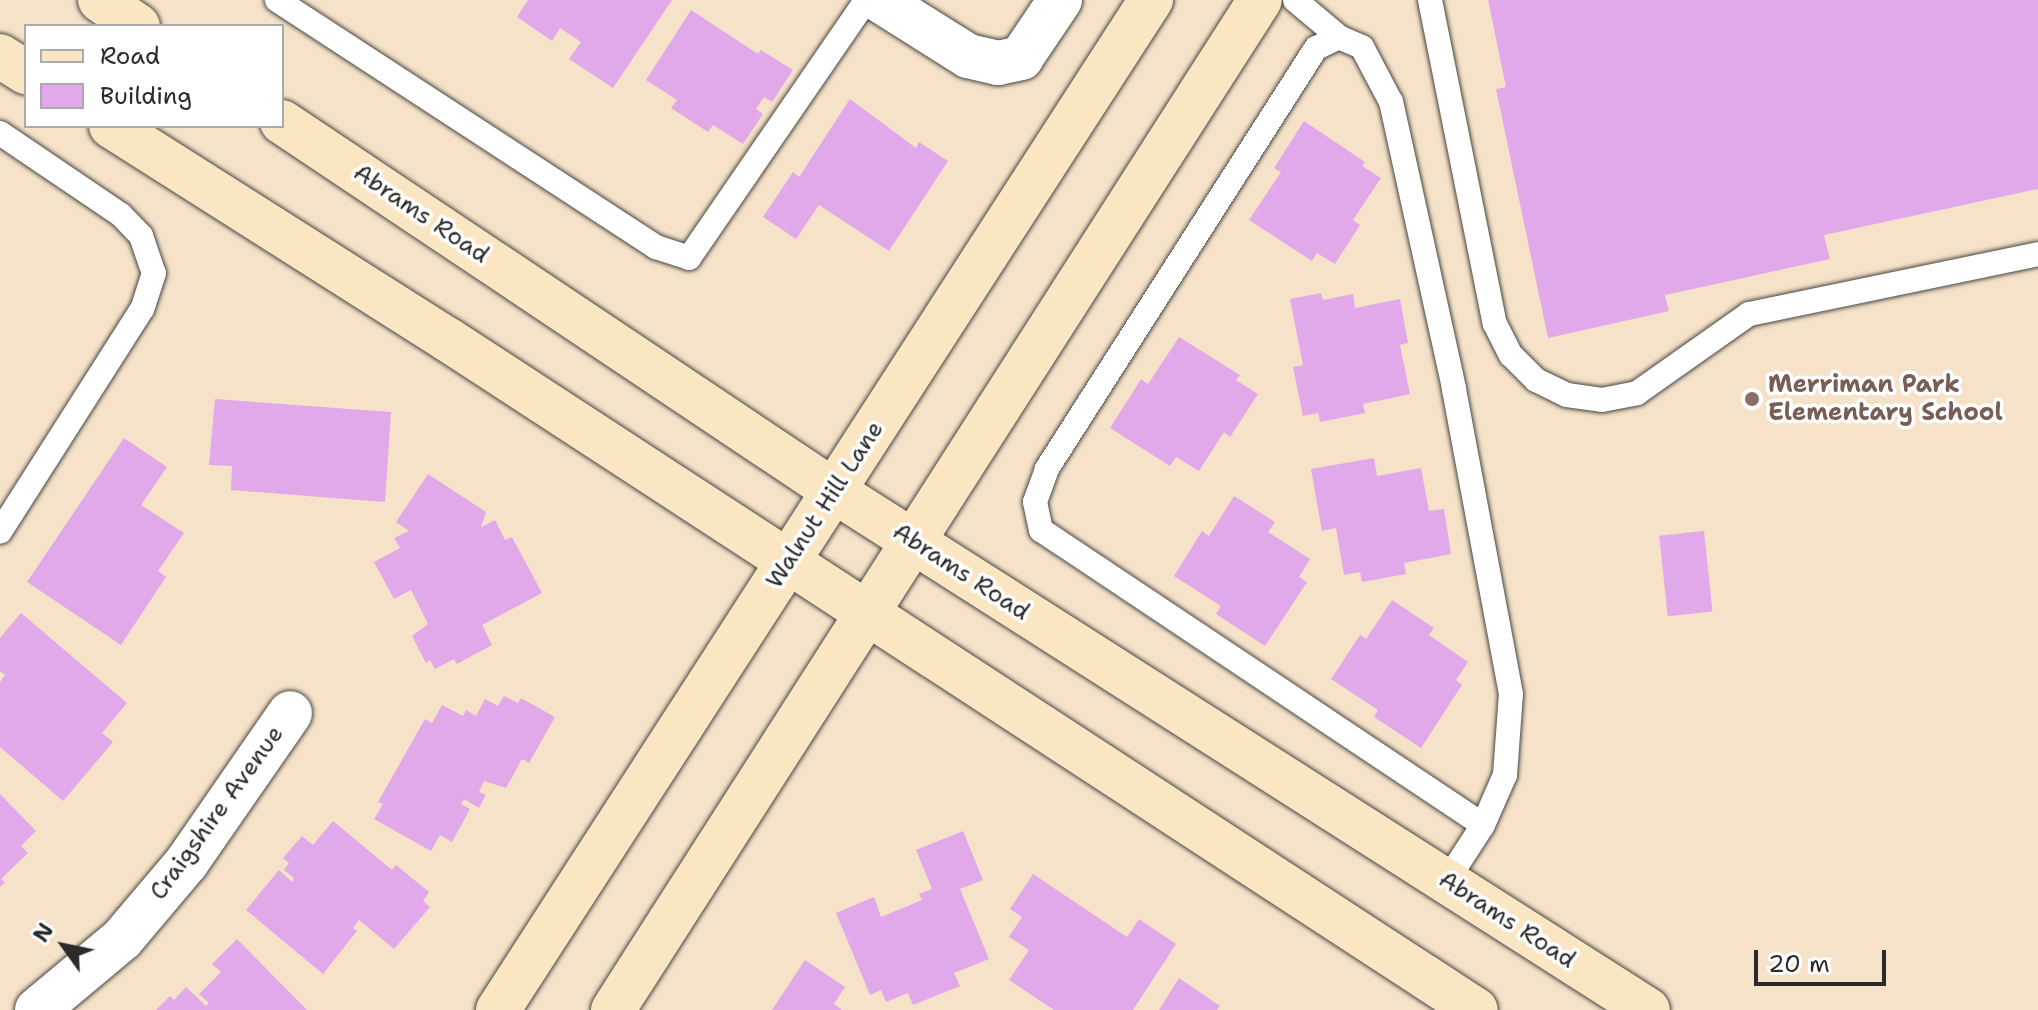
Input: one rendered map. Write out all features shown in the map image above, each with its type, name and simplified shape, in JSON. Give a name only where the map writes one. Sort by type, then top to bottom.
[{"type":"main road","points":[[100,0],[135,24]]},
{"type":"main road","name":"Walnut Hill Lane","points":[[498,1010],[1151,0]]},
{"type":"main road","points":[[613,1010],[1260,0]]},
{"type":"main road","points":[[0,56],[24,71]]},
{"type":"main road","name":"Abrams Road","points":[[284,123],[834,491],[1648,1010]]},
{"type":"main road","points":[[114,128],[447,339],[787,564],[1476,1010]]},
{"type":"street","points":[[879,0],[968,56],[998,63],[1021,58],[1060,0]]},
{"type":"street","name":"Craigshire Avenue","points":[[37,1010],[122,939],[187,862],[290,713]]},
{"type":"lane","points":[[277,0],[656,247],[689,258],[866,0]]},
{"type":"lane","points":[[1295,0],[1339,37],[1362,47],[1391,102],[1454,388],[1511,694],[1505,775],[1483,825],[1446,882]]},
{"type":"lane","points":[[1430,0],[1495,324],[1511,355],[1527,372],[1567,395],[1602,400],[1637,393],[1749,314],[2038,254]]},
{"type":"lane","points":[[1339,37],[1316,48],[1047,469],[1035,502],[1041,530],[1483,825]]},
{"type":"lane","points":[[0,133],[121,215],[141,236],[154,273],[142,309],[0,532]]},
{"type":"building","points":[[528,0],[672,0],[613,88],[569,59],[581,42],[560,28],[552,41],[517,17]]},
{"type":"building","points":[[1488,0],[2038,0],[2038,189],[1824,235],[1830,259],[1665,295],[1669,311],[1548,338],[1496,89],[1506,87]]},
{"type":"building","points":[[691,10],[758,54],[761,50],[793,70],[772,102],[764,97],[756,109],[763,114],[743,144],[713,125],[708,132],[671,108],[677,100],[646,80]]},
{"type":"building","points":[[850,99],[916,148],[919,142],[948,161],[889,251],[819,205],[796,239],[763,217],[793,172],[799,177]]},
{"type":"building","points":[[1304,121],[1365,162],[1362,166],[1381,178],[1353,220],[1360,225],[1335,264],[1317,253],[1312,261],[1249,220],[1281,172],[1274,168]]},
{"type":"building","points":[[1321,293],[1323,300],[1353,294],[1355,308],[1400,299],[1408,343],[1400,345],[1410,394],[1363,404],[1365,413],[1320,422],[1318,413],[1303,416],[1293,367],[1303,365],[1290,299]]},
{"type":"building","points":[[1179,337],[1240,375],[1236,380],[1258,394],[1230,437],[1224,432],[1199,471],[1176,457],[1170,466],[1110,428],[1141,379],[1148,384]]},
{"type":"building","points":[[215,399],[391,412],[385,502],[231,490],[232,466],[209,465]]},
{"type":"building","points":[[124,438],[167,467],[141,505],[184,533],[158,571],[166,577],[121,645],[27,582]]},
{"type":"building","points":[[1374,458],[1377,476],[1421,468],[1429,511],[1444,509],[1451,554],[1404,563],[1406,574],[1362,582],[1360,572],[1344,575],[1336,528],[1322,531],[1311,469]]},
{"type":"building","points":[[428,474],[486,512],[481,527],[495,520],[505,540],[512,537],[542,593],[482,625],[492,645],[457,664],[454,659],[435,669],[430,660],[426,663],[412,636],[428,624],[411,590],[394,599],[374,562],[400,548],[394,538],[409,531],[396,522]]},
{"type":"building","points":[[1234,496],[1275,522],[1268,532],[1310,559],[1299,577],[1307,582],[1265,646],[1216,614],[1221,606],[1174,576],[1202,531],[1209,536]]},
{"type":"building","points":[[1704,531],[1712,612],[1668,616],[1659,536]]},
{"type":"building","points":[[1392,600],[1434,628],[1429,635],[1468,662],[1456,680],[1462,685],[1421,748],[1374,717],[1378,710],[1331,679],[1360,635],[1366,639]]},
{"type":"building","points":[[21,613],[127,703],[102,733],[113,742],[63,801],[0,747],[0,682],[5,675],[0,671],[0,638]]},
{"type":"building","points":[[504,696],[518,703],[521,698],[555,717],[529,763],[522,759],[506,788],[484,781],[479,792],[486,795],[479,808],[464,799],[461,804],[470,809],[452,842],[440,835],[431,851],[374,819],[383,804],[378,802],[425,719],[432,723],[442,705],[463,716],[466,710],[476,716],[485,699],[498,706]]},
{"type":"building","points":[[0,794],[36,831],[21,846],[28,853],[1,879],[5,882],[0,887]]},
{"type":"building","points":[[333,821],[392,870],[396,865],[429,892],[423,901],[430,907],[394,949],[359,920],[353,928],[357,931],[323,974],[246,910],[279,870],[292,882],[294,878],[284,870],[289,863],[283,858],[302,836],[313,845]]},
{"type":"building","points":[[963,831],[983,880],[960,889],[989,959],[954,973],[960,986],[913,1005],[908,993],[886,1002],[881,990],[870,995],[836,913],[874,897],[881,917],[922,900],[919,894],[932,889],[916,850]]},
{"type":"building","points":[[1033,874],[1127,937],[1139,919],[1176,944],[1133,1010],[1054,1010],[1009,980],[1029,950],[1009,937],[1022,917],[1010,909]]},
{"type":"building","points":[[237,939],[307,1010],[156,1010],[170,996],[174,1000],[186,987],[206,1006],[209,1003],[199,994],[221,972],[212,964]]},
{"type":"building","points":[[805,960],[845,987],[834,1004],[842,1010],[772,1010]]},
{"type":"building","points":[[1179,978],[1220,1006],[1217,1010],[1159,1010]]},
{"type":"place","name":"Merriman Park Elementary School","points":[[1752,399]]}]
